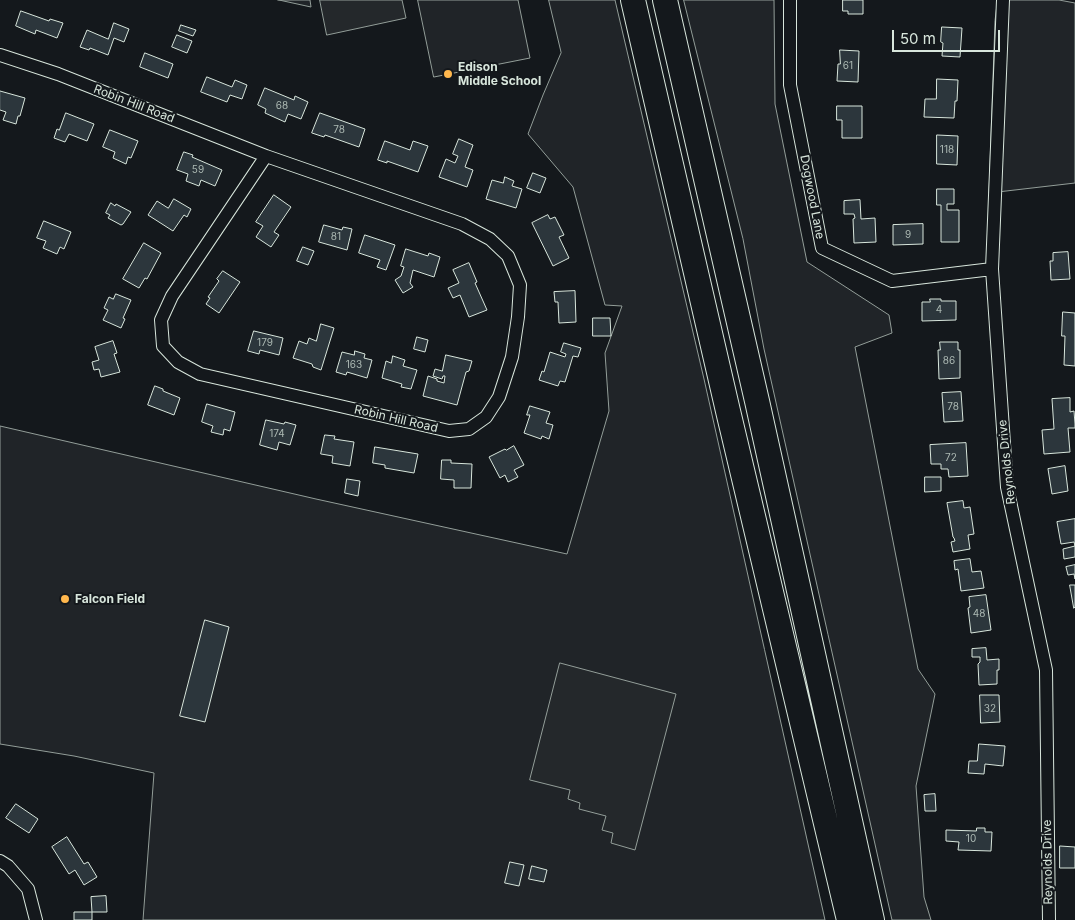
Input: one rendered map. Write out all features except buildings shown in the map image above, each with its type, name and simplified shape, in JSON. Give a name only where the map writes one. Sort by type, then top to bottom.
[{"type":"highway","points":[[633,0],[848,920]]},
{"type":"highway","points":[[665,0],[872,920]]},
{"type":"street","name":"Dogwood Lane","points":[[790,0],[790,85],[822,248],[892,281],[992,269]]},
{"type":"street","name":"Reynolds Drive","points":[[1003,0],[992,269],[1007,486],[1046,670],[1049,920]]},
{"type":"street","name":"Robin Hill Road","points":[[0,55],[58,74],[266,156],[462,224],[490,239],[508,256],[520,284],[518,317],[512,357],[499,397],[486,417],[469,429],[449,432],[200,374],[178,362],[163,346],[161,320],[172,296],[266,156]]},
{"type":"street","points":[[0,861],[8,866],[28,889],[36,920]]},
{"type":"shaded area","points":[[279,0],[310,0],[311,7]]},
{"type":"shaded area","points":[[320,0],[402,0],[406,18],[327,35]]},
{"type":"shaded area","points":[[418,0],[518,0],[530,58],[434,77]]},
{"type":"shaded area","name":"Falcon Field","points":[[549,0],[615,0],[704,379],[825,920],[143,920],[154,773],[74,756],[0,744],[0,426],[316,499],[567,554],[609,411],[605,353],[622,306],[605,305],[573,187],[528,134],[561,53]]},
{"type":"shaded area","points":[[684,0],[774,0],[775,104],[807,262],[889,315],[892,333],[855,347],[918,669],[935,694],[916,786],[924,897],[931,920],[892,920],[764,349],[743,239]]},
{"type":"shaded area","points":[[998,0],[1059,0],[1075,3],[1075,183],[989,193],[995,21]]},
{"type":"shaded area","points":[[560,663],[676,694],[635,850],[611,843],[613,833],[602,830],[606,816],[579,809],[580,803],[568,799],[570,790],[530,780]]},
{"type":"place","name":"Edison Middle School","points":[[448,74]]},
{"type":"place","name":"Falcon Field","points":[[65,599]]}]
